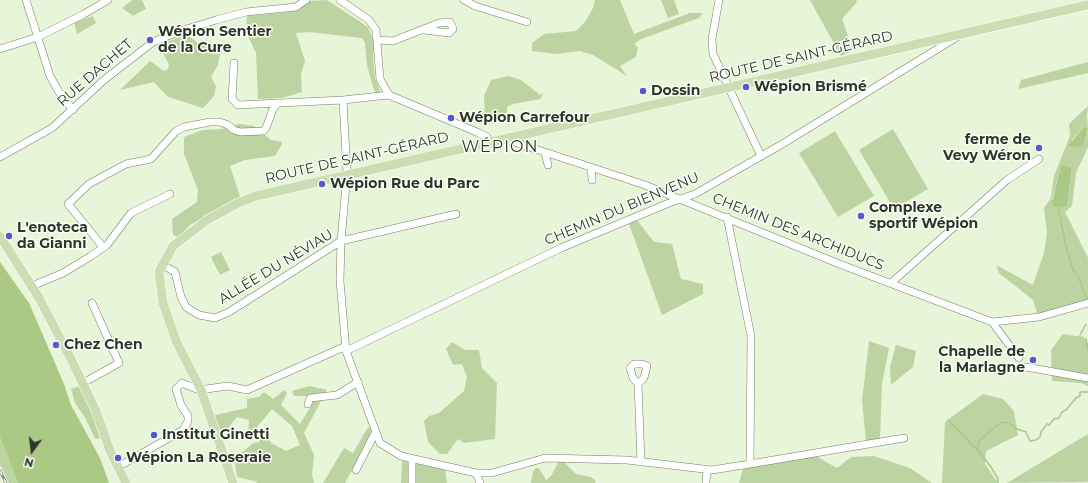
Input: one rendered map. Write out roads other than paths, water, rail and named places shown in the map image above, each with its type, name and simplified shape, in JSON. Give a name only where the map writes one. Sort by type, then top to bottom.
[{"type":"main road","name":"ROUTE DE SAINT-GÉRARD","points":[[233,483],[202,390],[176,341],[163,303],[159,272],[173,246],[207,220],[238,203],[256,196],[1088,5]]},
{"type":"main road","points":[[0,236],[32,286],[83,382],[126,483]]},
{"type":"street","points":[[26,0],[50,76],[59,92],[73,110]]},
{"type":"street","points":[[0,49],[38,37],[108,0]]},
{"type":"street","name":"RUE DACHET","points":[[0,157],[52,128],[104,80],[153,42],[216,20],[246,12],[296,7],[306,0]]},
{"type":"street","points":[[340,0],[369,20],[376,30],[380,79],[389,95]]},
{"type":"street","points":[[464,0],[475,6],[527,22]]},
{"type":"street","points":[[719,0],[711,47],[715,59],[761,156]]},
{"type":"street","points":[[378,40],[393,40],[424,30]]},
{"type":"street","name":"CHEMIN DU BIENVENU","points":[[202,390],[228,386],[248,390],[346,349],[561,248],[696,194],[960,35]]},
{"type":"street","points":[[234,63],[232,99],[238,105],[343,100],[389,95],[479,133],[486,137],[490,142]]},
{"type":"street","points":[[343,100],[347,174],[341,241],[340,281],[346,349],[380,443],[388,450],[412,460],[476,473],[492,473],[545,458],[640,462],[707,470],[904,438]]},
{"type":"street","points":[[103,247],[68,204],[89,184],[126,164],[151,158],[176,132],[184,127],[220,122],[240,132],[262,131],[266,128],[273,109],[278,103]]},
{"type":"street","name":"CHEMIN DES ARCHIDUCS","points":[[504,139],[645,185],[727,217],[842,265],[992,322]]},
{"type":"street","points":[[545,152],[548,165]]},
{"type":"street","points":[[891,283],[1007,180],[1039,158]]},
{"type":"street","points":[[591,168],[592,180]]},
{"type":"street","points":[[32,286],[63,273],[103,247],[131,213],[170,194]]},
{"type":"street","name":"ALLÉE DU NÉVIAU","points":[[163,266],[175,272],[181,297],[186,307],[204,318],[215,318],[228,312],[341,241],[456,214]]},
{"type":"street","points":[[727,217],[751,336],[750,464]]},
{"type":"street","points":[[83,382],[120,363],[92,303]]},
{"type":"street","points":[[992,322],[1039,317],[1088,303]]},
{"type":"street","points":[[992,322],[1019,358]]},
{"type":"street","points":[[1026,367],[1088,378]]},
{"type":"street","points":[[308,404],[310,398],[337,395],[358,382]]},
{"type":"street","points":[[118,467],[183,430],[188,421],[188,416],[177,394],[176,389],[179,385],[182,383],[202,390]]},
{"type":"street","points":[[638,384],[640,462]]},
{"type":"street","points":[[356,470],[376,431]]},
{"type":"street","points":[[412,460],[412,483]]},
{"type":"street","points":[[706,483],[707,470]]},
{"type":"street","points":[[476,473],[480,483]]},
{"type":"waterway","points":[[1058,206],[1066,247],[1073,270],[1077,274],[1087,299]]},
{"type":"waterway","points":[[1080,335],[1086,324]]},
{"type":"waterway","points":[[1086,339],[1088,350]]},
{"type":"waterway","points":[[998,483],[998,479],[991,467],[977,449],[979,441],[1000,423],[1007,422],[1017,429],[1026,432],[1030,441],[1036,440],[1040,437],[1041,432],[1047,424],[1049,425],[1054,419],[1059,418],[1062,412],[1080,396],[1080,392],[1088,392]]},
{"type":"waterway","points":[[948,420],[976,449]]},
{"type":"railway","points":[[0,471],[6,483]]},
{"type":"place","name":"Wépion Sentier de la Cure","points":[[150,40]]},
{"type":"place","name":"Wépion Brismé","points":[[746,87]]},
{"type":"place","name":"Dossin","points":[[643,91]]},
{"type":"place","name":"Wépion Carrefour","points":[[451,118]]},
{"type":"place","name":"ferme de Vevy Wéron","points":[[1039,148]]},
{"type":"place","name":"Wépion Rue du Parc","points":[[322,184]]},
{"type":"place","name":"Complexe sportif Wépion","points":[[861,216]]},
{"type":"place","name":"L'enoteca da Gianni","points":[[9,236]]},
{"type":"place","name":"Chez Chen","points":[[56,345]]},
{"type":"place","name":"Chapelle de la Marlagne","points":[[1033,360]]},
{"type":"place","name":"Institut Ginetti","points":[[154,435]]},
{"type":"place","name":"Wépion La Roseraie","points":[[118,458]]},
{"type":"district","name":"WÉPION","points":[[500,147]]}]
